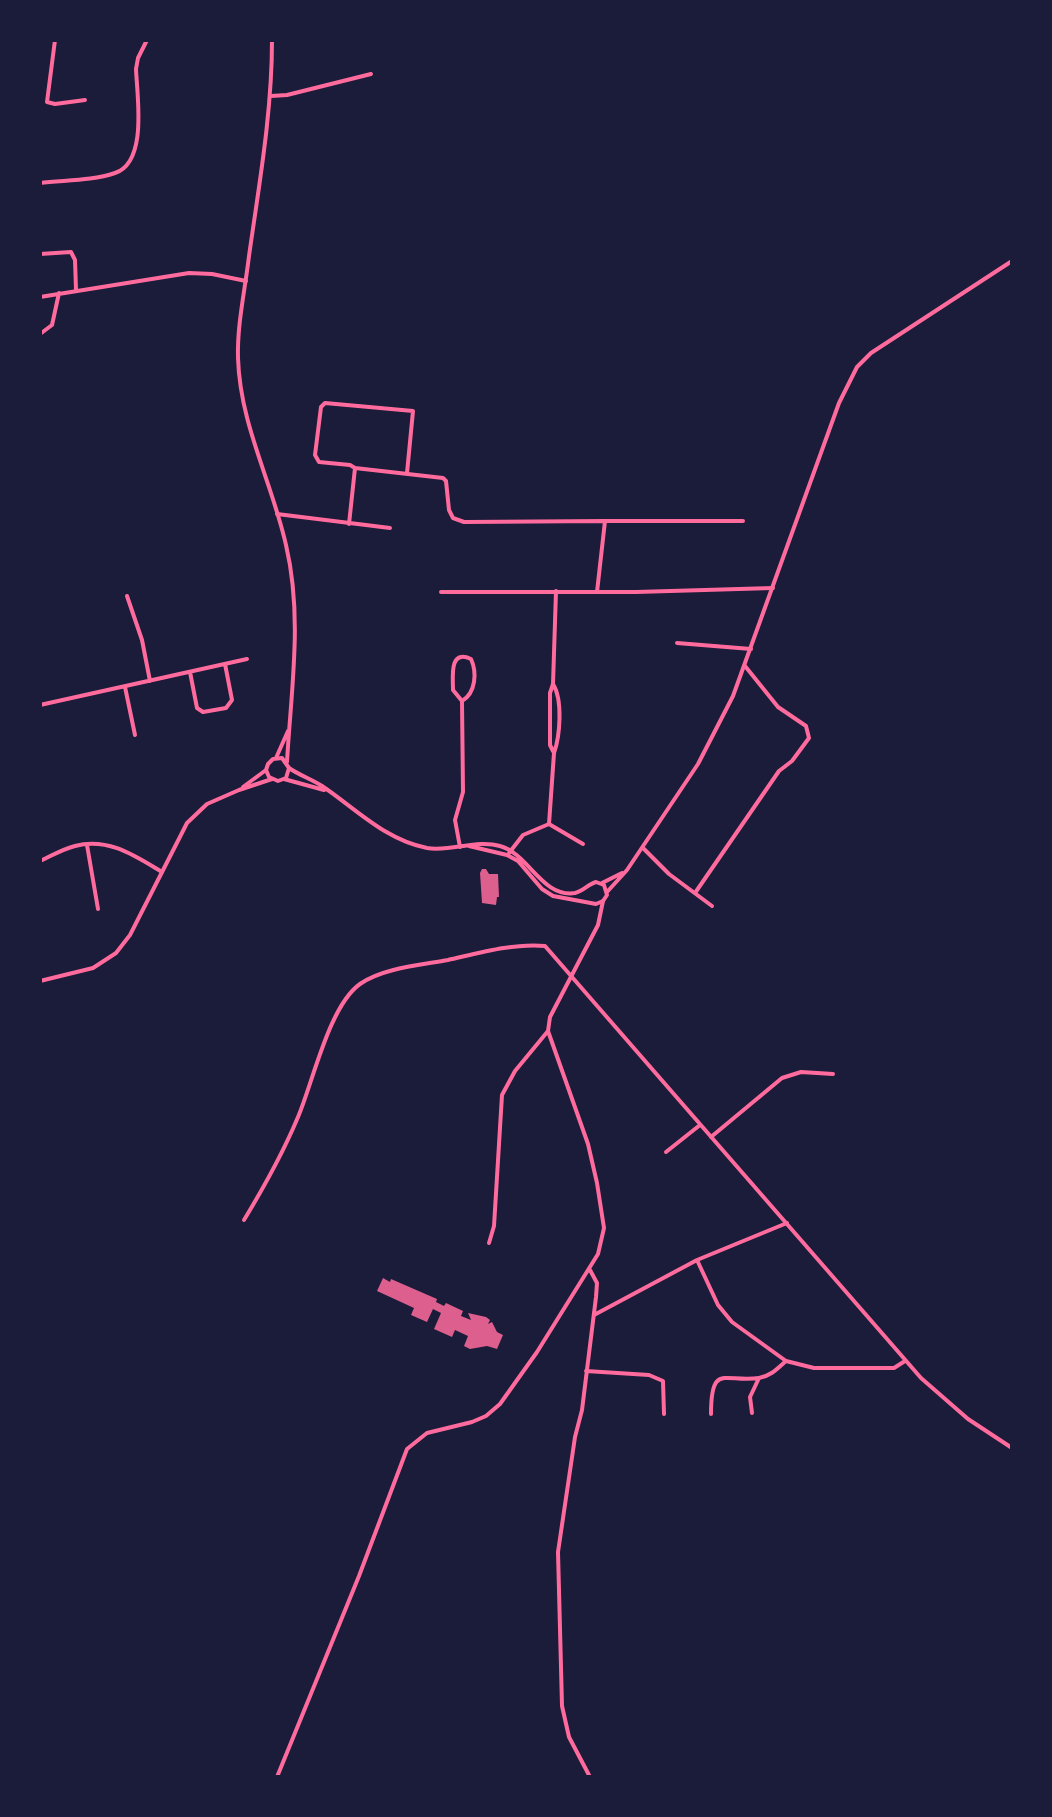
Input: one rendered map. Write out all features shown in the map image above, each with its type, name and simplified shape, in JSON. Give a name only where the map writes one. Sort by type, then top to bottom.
[{"type":"street","points":[[47,102],[55,40]]},
{"type":"street","points":[[40,183],[117,173],[128,162],[138,137],[136,69],[147,40]]},
{"type":"street","points":[[272,40],[271,96],[238,346],[239,370],[251,436],[289,558],[295,609],[288,765],[284,779]]},
{"type":"street","points":[[271,96],[287,95],[371,74]]},
{"type":"street","points":[[40,106],[47,102],[55,104],[85,100]]},
{"type":"street","points":[[40,254],[71,252],[75,260],[76,290]]},
{"type":"street","points":[[277,1777],[407,1449],[427,1433],[472,1422],[486,1416],[500,1404],[590,1270],[602,1241],[603,1209],[588,1144],[548,1031],[550,1017],[598,925],[607,892],[643,848],[698,764],[733,696],[839,403],[857,367],[871,353],[1012,261]]},
{"type":"street","points":[[40,297],[189,273],[246,281]]},
{"type":"street","points":[[40,334],[52,325],[59,293]]},
{"type":"street","points":[[407,473],[413,411],[325,403],[321,407],[315,455],[319,462],[443,478],[449,510],[458,521],[743,521]]},
{"type":"street","points":[[349,524],[355,468]]},
{"type":"street","points":[[277,514],[390,528]]},
{"type":"street","points":[[597,592],[605,521]]},
{"type":"street","points":[[441,592],[773,588]]},
{"type":"street","points":[[549,824],[554,753],[558,743],[558,692],[553,684],[556,591]]},
{"type":"street","points":[[127,596],[142,640],[150,681]]},
{"type":"street","points":[[677,643],[751,649]]},
{"type":"street","points":[[460,847],[455,820],[463,792],[462,701],[453,690],[453,663],[464,656],[474,664],[473,690],[462,701]]},
{"type":"street","points":[[40,705],[247,659]]},
{"type":"street","points":[[190,672],[197,708],[203,712],[226,708],[232,700],[225,664]]},
{"type":"street","points":[[695,893],[779,771],[792,761],[809,738],[806,726],[778,707],[745,666]]},
{"type":"street","points":[[125,687],[135,735]]},
{"type":"street","points":[[239,790],[266,770],[276,758],[289,729]]},
{"type":"street","points":[[276,758],[331,792],[365,819],[402,840],[434,849],[469,846],[509,852],[553,889],[572,893],[627,870]]},
{"type":"street","points":[[266,770],[272,779]]},
{"type":"street","points":[[40,981],[93,968],[116,953],[130,935],[187,823],[207,804],[272,779],[284,779],[331,792]]},
{"type":"street","points":[[549,824],[583,844]]},
{"type":"street","points":[[509,852],[523,835],[549,824]]},
{"type":"street","points":[[40,861],[75,846],[100,843],[130,852],[162,872]]},
{"type":"street","points":[[87,845],[98,909]]},
{"type":"street","points":[[643,848],[669,874],[712,906]]},
{"type":"street","points":[[509,852],[548,894],[559,898],[603,901]]},
{"type":"street","points":[[602,883],[607,892]]},
{"type":"street","points":[[586,888],[586,895],[600,917]]},
{"type":"street","points":[[244,1220],[270,1176],[299,1116],[342,1003],[360,984],[387,973],[532,945],[545,946],[905,1361],[934,1391],[968,1419],[1012,1448]]},
{"type":"street","points":[[489,1243],[494,1226],[502,1095],[515,1071],[548,1031]]},
{"type":"street","points":[[711,1137],[782,1078],[801,1072],[833,1074]]},
{"type":"street","points":[[666,1152],[700,1125]]},
{"type":"street","points":[[594,1315],[697,1260],[787,1223]]},
{"type":"street","points":[[697,1260],[718,1305],[732,1322],[786,1361],[814,1368],[894,1368],[905,1361]]},
{"type":"street","points":[[590,1270],[597,1283],[594,1315],[558,1552],[562,1706],[569,1737],[590,1777]]},
{"type":"street","points":[[711,1414],[714,1384],[737,1376],[759,1378],[774,1372],[786,1361]]},
{"type":"street","points":[[586,1371],[649,1375],[663,1381],[664,1414]]},
{"type":"street","points":[[752,1413],[750,1397],[759,1378]]},
{"type":"building","points":[[482,869],[489,874],[498,874],[499,897],[496,905],[482,903]]},
{"type":"building","points":[[383,1278],[437,1299],[436,1302],[444,1306],[446,1303],[463,1311],[461,1316],[471,1320],[468,1313],[486,1317],[490,1320],[488,1324],[492,1322],[497,1332],[503,1335],[497,1349],[487,1346],[470,1349],[464,1346],[468,1336],[455,1330],[452,1337],[434,1329],[441,1313],[433,1309],[427,1322],[411,1315],[414,1308],[377,1291]]}]
